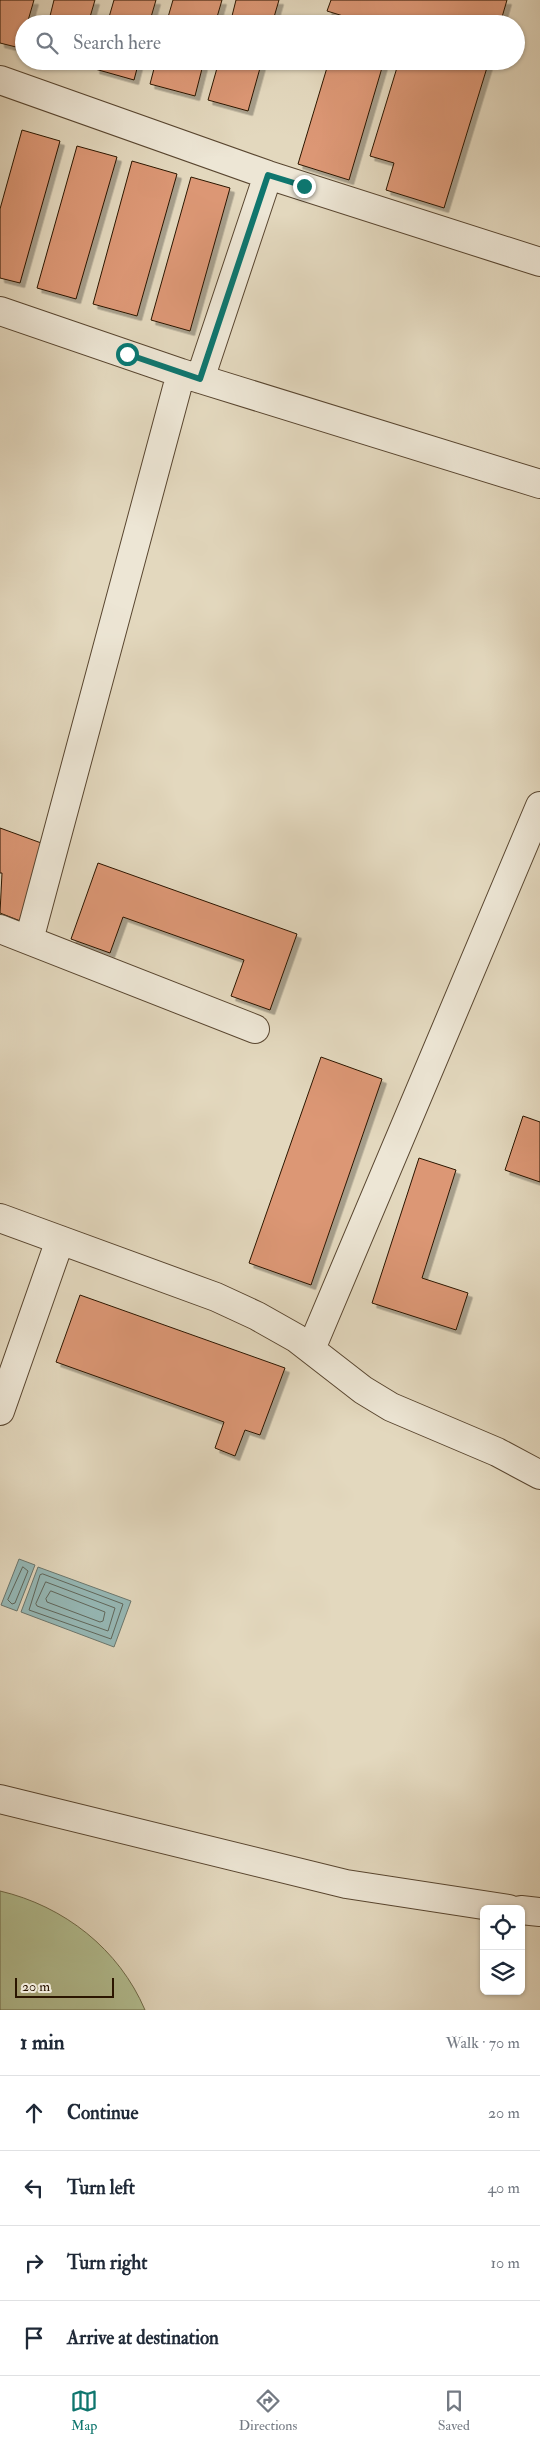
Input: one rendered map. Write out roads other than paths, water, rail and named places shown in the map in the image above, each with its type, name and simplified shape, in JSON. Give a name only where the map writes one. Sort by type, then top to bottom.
[{"type":"street","points":[[0,80],[268,175],[540,262]]},
{"type":"street","points":[[29,940],[190,376],[268,175]]},
{"type":"street","points":[[0,311],[190,376],[540,484]]},
{"type":"street","points":[[310,1349],[540,806]]},
{"type":"street","points":[[0,929],[255,1029]]},
{"type":"street","points":[[0,1218],[216,1297],[257,1316],[310,1349],[363,1390],[391,1407],[497,1452],[540,1474]]},
{"type":"street","points":[[0,1411],[60,1240]]},
{"type":"street","points":[[0,1799],[346,1884],[483,1905]]},
{"type":"street","points":[[525,1910],[540,1912]]},
{"type":"water","points":[[19,1559],[35,1565],[17,1611],[1,1605]]},
{"type":"water","points":[[38,1567],[131,1601],[114,1647],[21,1612]]}]
